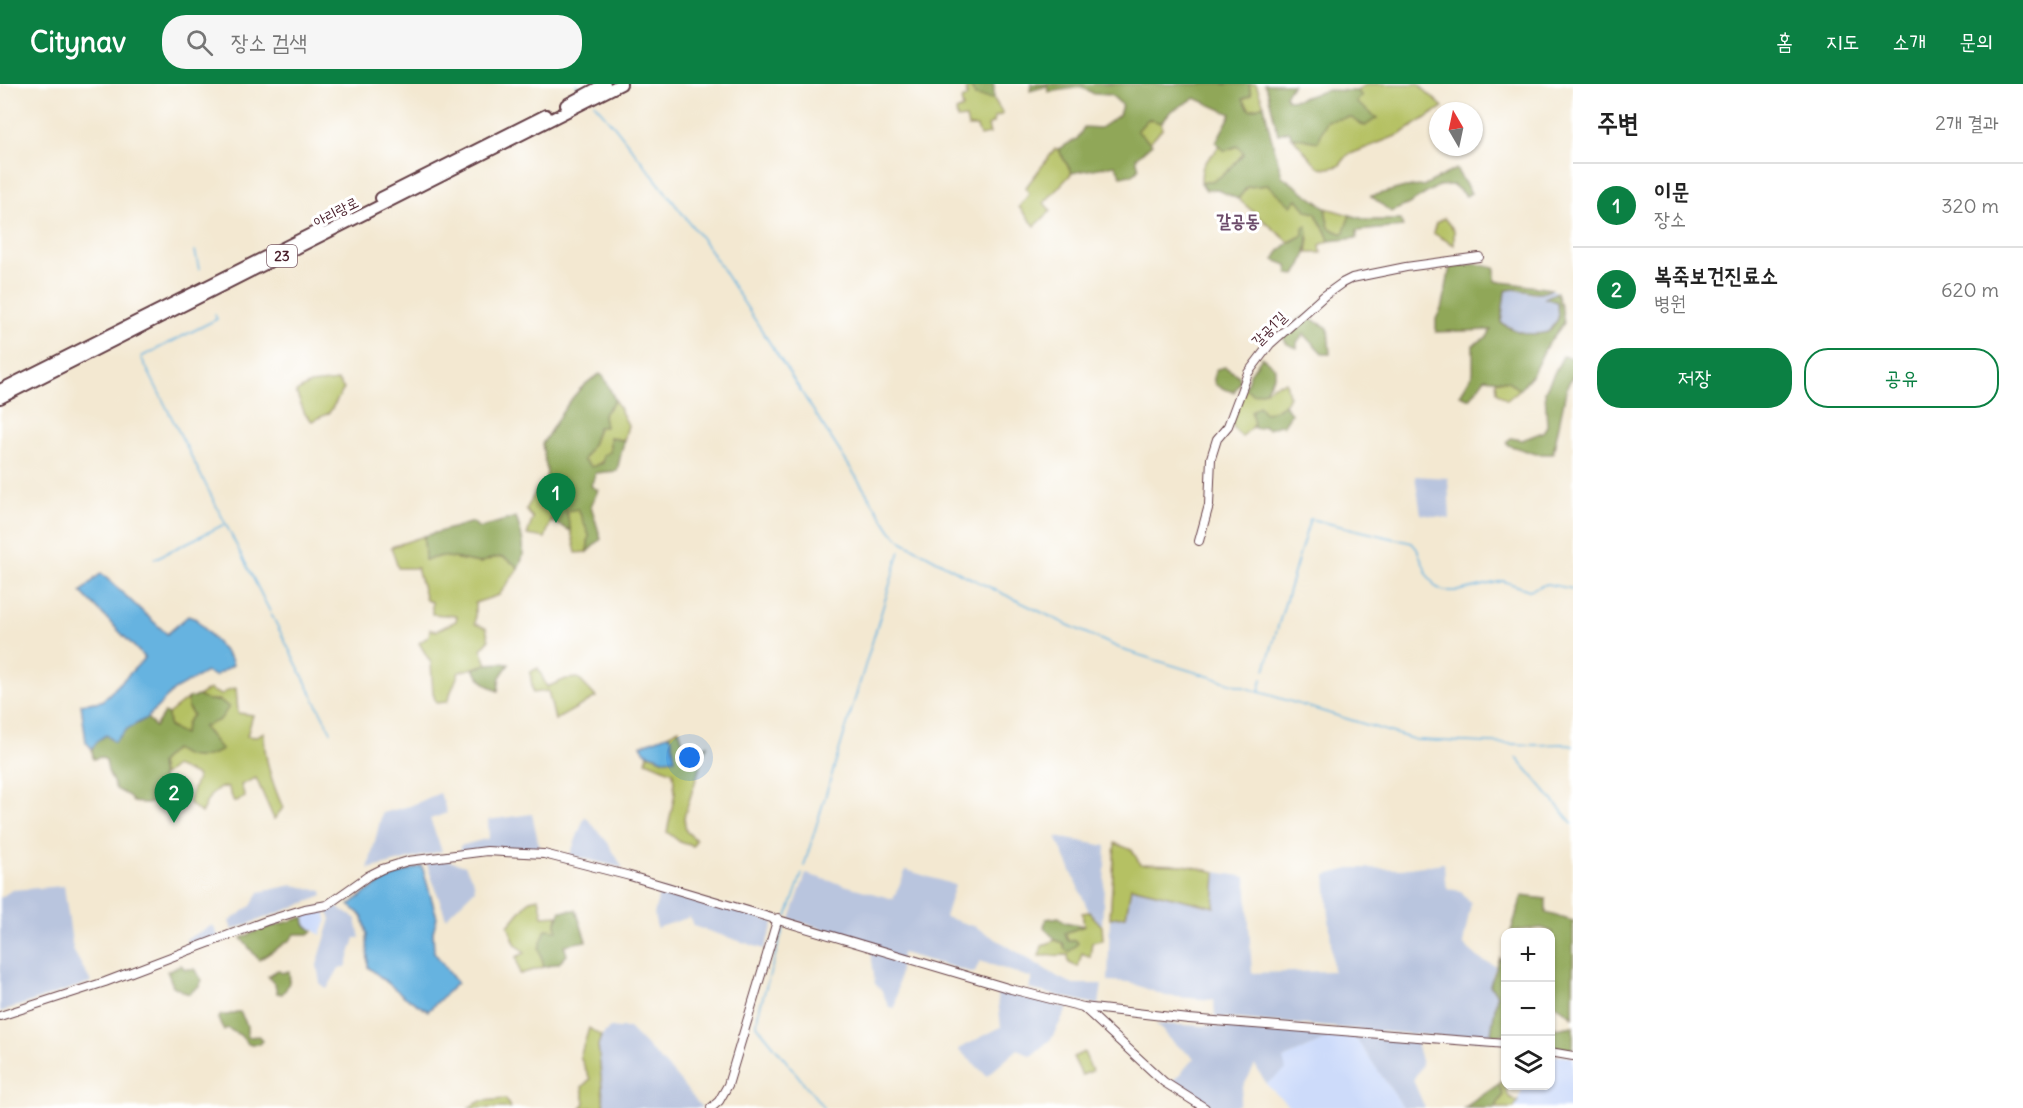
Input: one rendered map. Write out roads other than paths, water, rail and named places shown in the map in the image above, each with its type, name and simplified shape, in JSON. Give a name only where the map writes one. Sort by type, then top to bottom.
[{"type":"highway","name":"아리랑로","points":[[0,390],[614,85]]},
{"type":"highway","name":"아리랑로","points":[[0,398],[561,111]]},
{"type":"street","name":"갈공1길","points":[[1199,540],[1209,505],[1209,472],[1217,439],[1228,426],[1248,373],[1270,344],[1342,282],[1406,267],[1479,257]]},
{"type":"street","points":[[0,1016],[105,982],[266,921],[327,904],[382,869],[408,861],[487,851],[544,854],[630,876],[778,918],[1011,989],[1083,1007],[1189,1019],[1501,1044]]},
{"type":"street","points":[[711,1108],[719,1101],[728,1085],[778,918]]},
{"type":"street","points":[[1083,1007],[1164,1083],[1205,1108]]},
{"type":"street","points":[[1555,1053],[1573,1056]]},
{"type":"water","points":[[101,573],[167,634],[188,616],[196,619],[231,659],[233,665],[215,676],[206,672],[174,690],[147,718],[127,729],[114,742],[106,735],[98,740],[92,749],[86,742],[81,704],[102,701],[145,658],[81,592]]},
{"type":"water","points":[[667,735],[671,736],[675,759],[666,760],[645,752],[641,745]]},
{"type":"water","points":[[422,866],[437,917],[433,932],[434,952],[457,983],[428,1011],[405,997],[368,967],[367,934],[363,917],[349,905],[383,882]]},
{"type":"waterway","points":[[576,84],[582,91]]},
{"type":"waterway","points":[[594,103],[706,244],[891,531],[903,542],[962,574],[1126,651],[1416,740],[1573,746]]},
{"type":"waterway","points":[[195,251],[199,269]]},
{"type":"waterway","points":[[215,315],[217,319],[141,357],[331,732]]},
{"type":"waterway","points":[[1265,670],[1310,519],[1412,543],[1417,549],[1428,576],[1436,587],[1444,591],[1458,591],[1503,581],[1529,590],[1547,584],[1573,589]]},
{"type":"waterway","points":[[154,559],[223,525]]},
{"type":"waterway","points":[[804,866],[900,551]]},
{"type":"waterway","points":[[1259,692],[1262,679]]},
{"type":"waterway","points":[[1516,757],[1573,824]]},
{"type":"waterway","points":[[787,916],[802,874]]},
{"type":"waterway","points":[[784,926],[758,1014],[757,1025],[824,1108]]},
{"type":"place","name":"이문","points":[[556,523]]},
{"type":"place","name":"복죽보건진료소","points":[[174,823]]},
{"type":"district","name":"갈공동","points":[[1238,221]]}]
